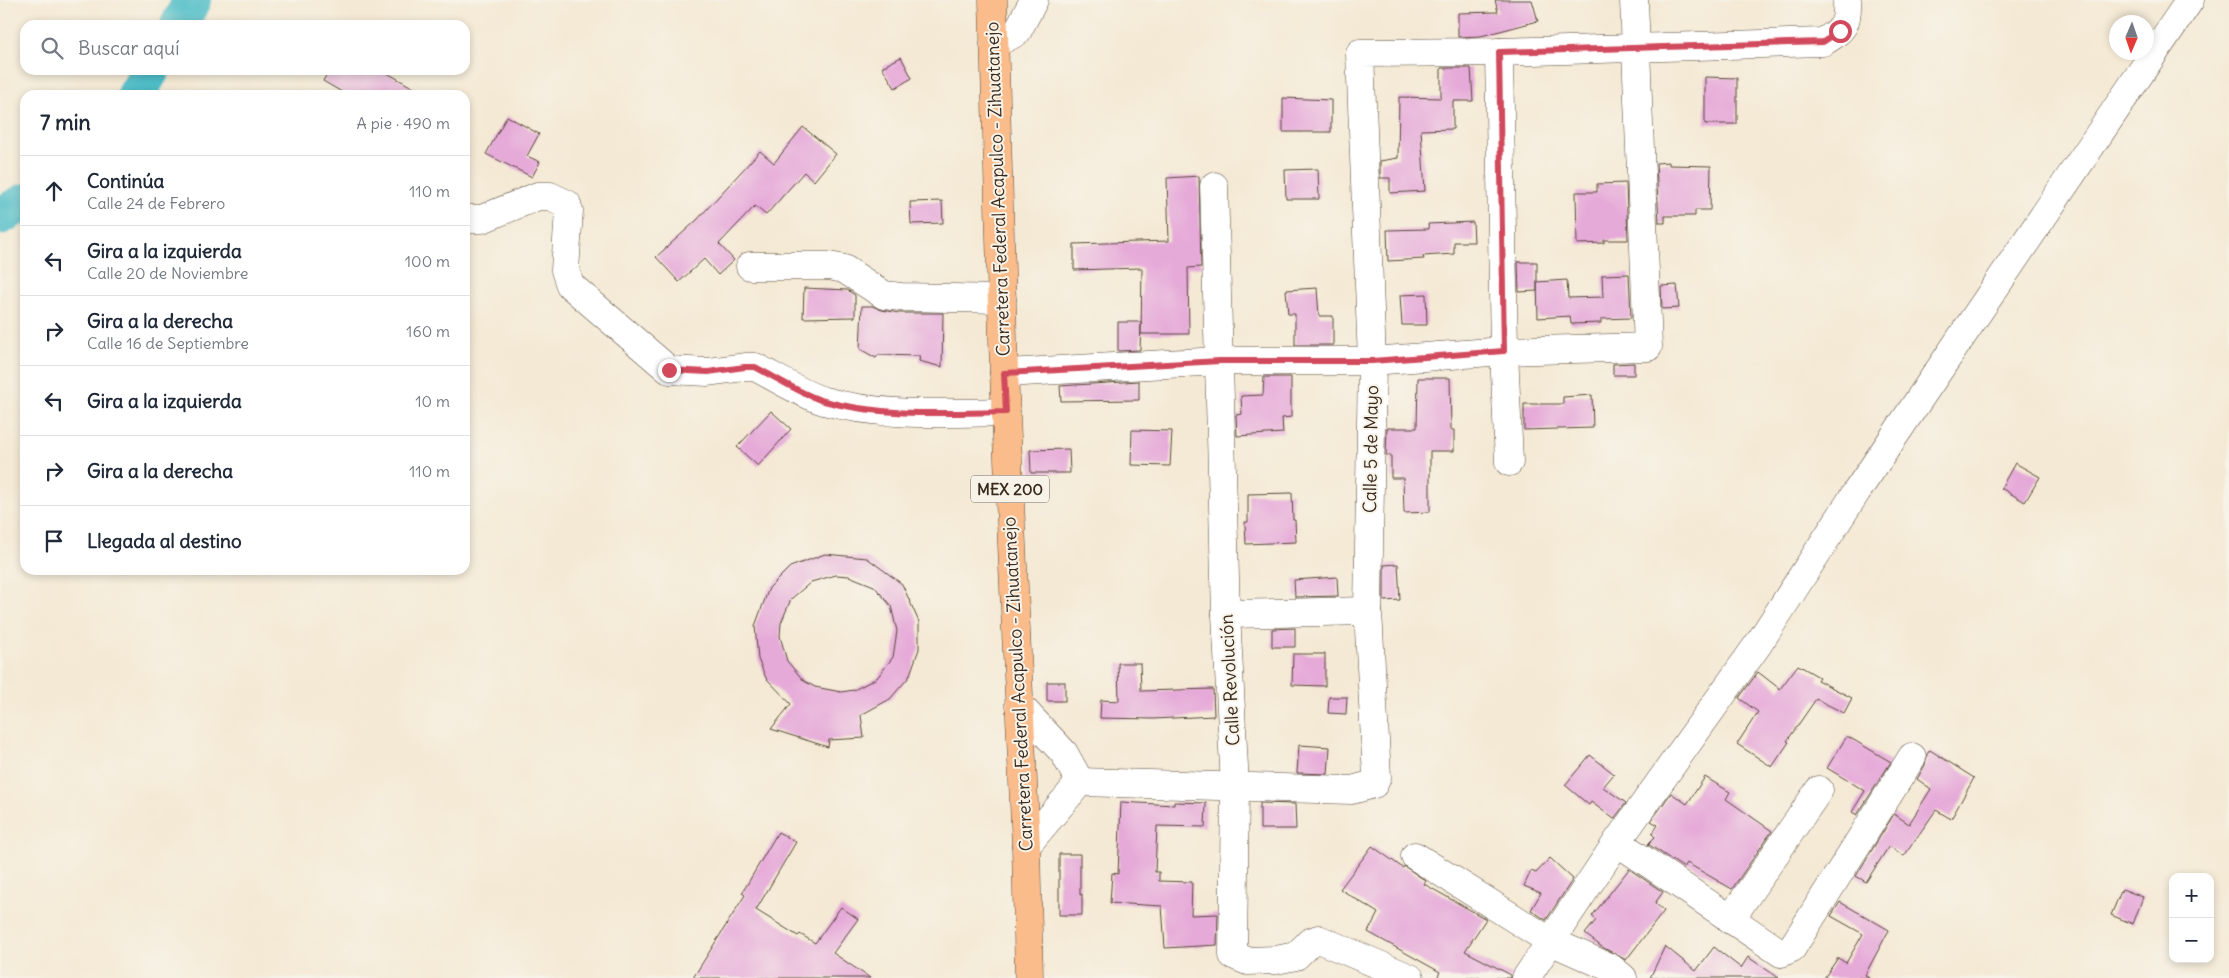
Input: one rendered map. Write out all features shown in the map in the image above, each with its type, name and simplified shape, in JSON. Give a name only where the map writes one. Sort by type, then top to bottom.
[{"type":"main road","name":"Carretera Federal Acapulco - Zihuatanejo","points":[[993,0],[1004,373],[1026,846],[1029,978]]},
{"type":"street","points":[[994,44],[1017,32],[1034,0]]},
{"type":"street","points":[[1004,373],[1220,361],[1372,361],[1504,351],[1648,347],[1634,0]]},
{"type":"street","points":[[1509,462],[1504,351],[1499,52],[1823,42],[1840,31],[1848,19],[1847,0]]},
{"type":"street","points":[[1526,978],[1617,842],[1759,644],[1857,491],[2190,0]]},
{"type":"street","name":"Calle 5 de Mayo","points":[[1235,786],[1352,790],[1374,784],[1377,777],[1368,611],[1372,361],[1360,53],[1499,52]]},
{"type":"street","name":"Calle Revolución","points":[[1214,186],[1226,614],[1235,786],[1234,955],[1248,961],[1276,960],[1296,956],[1310,942],[1318,939],[1410,978]]},
{"type":"street","points":[[470,219],[482,219],[538,196],[550,196],[567,204],[569,211],[565,270],[570,285],[669,370],[708,372],[755,367],[822,400],[867,410],[954,413],[1006,412]]},
{"type":"street","points":[[750,266],[829,266],[844,269],[884,295],[1002,299]]},
{"type":"street","points":[[1226,614],[1368,611]]},
{"type":"street","points":[[1019,705],[1064,753],[1080,782]]},
{"type":"street","points":[[1617,842],[1781,953],[1792,948],[1912,757]]},
{"type":"street","points":[[1080,782],[1235,786]]},
{"type":"street","points":[[1026,846],[1080,782]]},
{"type":"street","points":[[1730,920],[1819,790]]},
{"type":"street","points":[[1415,856],[1550,941],[1610,968],[1623,978]]},
{"type":"building","points":[[1495,0],[1532,0],[1538,21],[1481,36],[1458,37],[1458,13],[1498,12]]},
{"type":"building","points":[[901,57],[912,78],[895,88],[882,67]]},
{"type":"building","points":[[1441,68],[1471,68],[1473,101],[1453,101],[1453,129],[1421,130],[1425,191],[1390,193],[1390,178],[1380,178],[1380,161],[1398,158],[1399,97],[1441,98]]},
{"type":"building","points":[[326,75],[391,75],[417,90],[338,90],[323,81]]},
{"type":"building","points":[[1705,77],[1737,78],[1737,124],[1705,124]]},
{"type":"building","points":[[1283,98],[1331,100],[1331,132],[1283,132]]},
{"type":"building","points":[[507,116],[539,134],[527,156],[540,162],[532,177],[486,154]]},
{"type":"building","points":[[803,127],[836,154],[814,181],[804,172],[766,215],[755,206],[719,244],[734,260],[718,275],[704,259],[679,282],[656,257],[697,220],[760,151],[774,163]]},
{"type":"building","points":[[1669,162],[1669,165],[1711,166],[1710,210],[1695,210],[1695,216],[1665,216],[1665,223],[1659,223],[1656,163]]},
{"type":"building","points":[[1318,169],[1319,199],[1286,199],[1285,170]]},
{"type":"building","points":[[1199,176],[1201,267],[1188,268],[1189,334],[1141,334],[1142,268],[1074,270],[1074,244],[1169,241],[1167,178]]},
{"type":"building","points":[[1626,183],[1628,240],[1604,240],[1604,243],[1577,244],[1576,192],[1597,192],[1597,184]]},
{"type":"building","points":[[942,201],[943,223],[911,224],[910,202]]},
{"type":"building","points":[[1473,222],[1474,242],[1454,242],[1454,254],[1423,256],[1424,259],[1388,261],[1387,230],[1429,229],[1428,224]]},
{"type":"building","points":[[1518,262],[1537,262],[1537,291],[1519,292]]},
{"type":"building","points":[[1629,274],[1631,318],[1601,319],[1601,323],[1571,324],[1570,316],[1538,318],[1537,282],[1567,280],[1568,298],[1603,297],[1602,275]]},
{"type":"building","points":[[1677,285],[1679,308],[1662,309],[1661,286]]},
{"type":"building","points":[[804,288],[847,290],[855,295],[855,317],[803,318]]},
{"type":"building","points":[[1317,288],[1319,316],[1333,316],[1333,345],[1295,345],[1295,314],[1288,314],[1286,290]]},
{"type":"building","points":[[1426,294],[1427,325],[1402,325],[1400,295]]},
{"type":"building","points":[[862,306],[872,306],[899,313],[943,313],[942,367],[919,361],[920,356],[878,355],[876,358],[860,349]]},
{"type":"building","points":[[1118,322],[1141,322],[1140,350],[1118,351]]},
{"type":"building","points":[[1634,363],[1634,375],[1613,375],[1613,364]]},
{"type":"building","points":[[1264,377],[1291,377],[1291,417],[1282,418],[1283,433],[1237,436],[1236,415],[1242,414],[1241,396],[1263,395]]},
{"type":"building","points":[[1418,378],[1450,378],[1451,430],[1454,430],[1454,451],[1430,451],[1430,512],[1404,513],[1403,478],[1391,478],[1391,455],[1386,455],[1387,428],[1417,428]]},
{"type":"building","points":[[1139,381],[1139,400],[1061,401],[1060,386]]},
{"type":"building","points":[[1592,395],[1593,428],[1524,430],[1524,404],[1563,404],[1563,397]]},
{"type":"building","points":[[771,411],[791,429],[758,466],[737,447]]},
{"type":"building","points":[[1132,430],[1172,431],[1170,466],[1131,465]]},
{"type":"building","points":[[1069,449],[1070,473],[1031,473],[1030,450]]},
{"type":"building","points":[[2015,463],[2040,477],[2025,502],[2001,488]]},
{"type":"building","points":[[1292,493],[1296,542],[1246,544],[1245,522],[1248,522],[1248,494]]},
{"type":"building","points":[[825,554],[867,558],[902,584],[919,622],[919,649],[909,677],[890,699],[861,715],[864,738],[829,740],[828,747],[771,729],[791,704],[766,678],[758,659],[755,626],[769,588],[790,567]],"holes":[[[836,575],[849,576],[874,586],[891,606],[897,631],[893,657],[877,678],[854,690],[841,692],[815,687],[804,681],[787,661],[780,636],[781,623],[791,599],[811,582]]]},
{"type":"building","points":[[1398,564],[1400,600],[1384,601],[1384,565]]},
{"type":"building","points":[[1337,577],[1338,596],[1295,597],[1294,580]]},
{"type":"building","points":[[1295,628],[1295,647],[1272,647],[1272,629]]},
{"type":"building","points":[[1293,654],[1325,654],[1325,686],[1292,685]]},
{"type":"building","points":[[1118,663],[1140,663],[1141,691],[1213,689],[1214,716],[1153,719],[1100,718],[1101,700],[1119,701]]},
{"type":"building","points":[[1798,665],[1819,677],[1817,680],[1852,698],[1844,713],[1816,699],[1787,741],[1789,742],[1772,767],[1737,744],[1758,712],[1739,698],[1758,672],[1780,689]]},
{"type":"building","points":[[1047,682],[1065,682],[1065,701],[1047,701]]},
{"type":"building","points":[[1329,697],[1347,697],[1346,714],[1328,713]]},
{"type":"building","points":[[1847,736],[1891,762],[1857,815],[1852,812],[1865,791],[1827,768]]},
{"type":"building","points":[[1299,745],[1330,747],[1328,774],[1297,773]]},
{"type":"building","points":[[1930,750],[1974,778],[1951,819],[1936,810],[1904,856],[1889,846],[1866,882],[1856,876],[1894,814],[1909,824],[1931,789],[1917,779],[1925,765],[1927,754]]},
{"type":"building","points":[[1590,755],[1614,774],[1603,787],[1626,803],[1614,819],[1591,802],[1589,805],[1565,785]]},
{"type":"building","points":[[1705,777],[1730,792],[1726,799],[1772,831],[1732,889],[1687,863],[1684,868],[1648,844],[1655,837],[1652,834],[1658,825],[1651,821],[1671,793],[1687,804]]},
{"type":"building","points":[[1121,802],[1174,805],[1174,802],[1206,803],[1205,827],[1157,826],[1155,872],[1159,872],[1159,881],[1192,882],[1191,915],[1218,914],[1217,945],[1165,948],[1162,906],[1110,903],[1112,873],[1118,874]]},
{"type":"building","points":[[1260,803],[1295,804],[1296,829],[1260,829]]},
{"type":"building","points":[[778,832],[796,842],[756,910],[798,936],[800,934],[815,943],[841,907],[858,919],[833,953],[870,978],[693,978],[745,895],[742,893]]},
{"type":"building","points":[[1372,846],[1403,868],[1404,866],[1426,881],[1424,884],[1486,919],[1465,951],[1511,975],[1511,978],[1437,978],[1440,972],[1368,932],[1378,913],[1340,889]]},
{"type":"building","points":[[1059,854],[1080,854],[1082,915],[1059,915]]},
{"type":"building","points":[[1550,858],[1573,879],[1546,920],[1531,910],[1541,893],[1524,886],[1531,871],[1536,873]]},
{"type":"building","points":[[1629,869],[1663,892],[1655,903],[1664,911],[1626,960],[1602,947],[1585,934],[1596,920],[1592,916]]},
{"type":"building","points":[[2122,889],[2143,897],[2133,924],[2111,915]]},
{"type":"building","points":[[1840,902],[1889,930],[1865,975],[1869,978],[1824,978],[1838,958],[1846,963],[1863,934],[1831,916]]},
{"type":"building","points":[[1665,946],[1696,971],[1714,947],[1741,968],[1748,957],[1779,978],[1650,978]]},
{"type":"waterway","points":[[182,20],[192,0]]},
{"type":"waterway","points":[[139,90],[148,75]]},
{"type":"waterway","points":[[0,216],[20,205]]},
{"type":"route","points":[[669,370],[708,372],[755,367],[822,400],[867,410],[954,413],[1006,412],[1004,373],[1220,361],[1372,361],[1504,351],[1499,52],[1823,42],[1840,31]]}]
